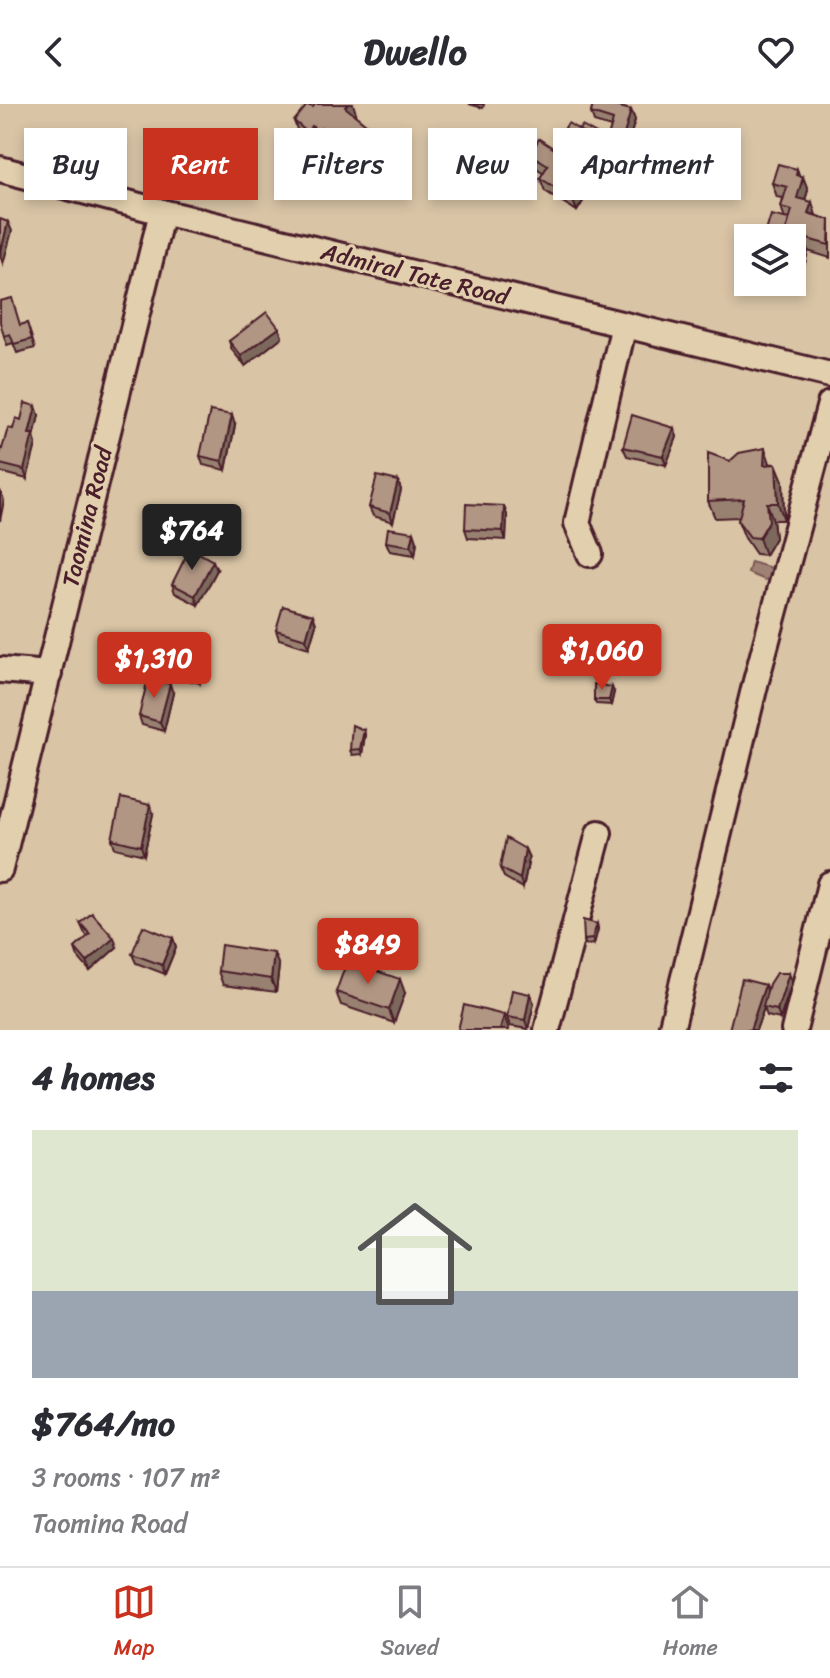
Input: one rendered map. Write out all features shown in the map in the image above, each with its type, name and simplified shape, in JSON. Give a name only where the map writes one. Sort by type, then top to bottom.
[{"type":"street","name":"Admiral Tate Road","points":[[0,169],[162,212],[830,375]]},
{"type":"street","name":"Taomina Road","points":[[0,869],[162,212]]},
{"type":"street","points":[[590,554],[577,523],[624,325]]},
{"type":"street","points":[[671,1030],[756,681],[830,404]]},
{"type":"street","points":[[0,670],[49,674]]},
{"type":"street","points":[[547,1030],[599,833]]},
{"type":"street","points":[[794,1030],[830,884]]},
{"type":"shaded area","points":[[751,562],[775,569],[774,577],[765,580],[748,573]]},
{"type":"building","points":[[315,104],[348,104],[345,107],[367,125],[364,128],[302,128],[294,121],[307,105],[313,107]]},
{"type":"building","points":[[593,104],[631,110],[626,128],[611,128],[613,120],[591,113]]},
{"type":"building","points":[[539,139],[553,148],[553,186],[540,178],[548,165],[537,158]]},
{"type":"building","points":[[778,164],[797,169],[796,175],[803,177],[797,198],[812,202],[808,213],[830,220],[829,245],[806,239],[806,224],[788,224],[792,210],[781,207],[787,187],[772,183]]},
{"type":"building","points":[[771,215],[789,219],[788,224],[768,224]]},
{"type":"building","points":[[0,219],[8,222],[0,255]]},
{"type":"building","points":[[12,298],[20,325],[27,323],[32,339],[14,344],[10,334],[4,336],[0,322],[0,301]]},
{"type":"building","points":[[267,312],[279,328],[241,356],[229,341]]},
{"type":"building","points":[[25,403],[36,406],[24,470],[0,464],[0,448],[8,428],[13,429],[16,418],[21,420]]},
{"type":"building","points":[[210,411],[232,415],[222,461],[200,456]]},
{"type":"building","points":[[632,415],[674,428],[663,456],[623,447]]},
{"type":"building","points":[[765,448],[764,465],[776,464],[778,503],[767,503],[769,521],[759,538],[750,537],[738,521],[744,499],[708,501],[708,453],[730,461],[739,453]]},
{"type":"building","points":[[377,476],[398,481],[390,513],[369,507]]},
{"type":"building","points":[[466,504],[504,506],[503,531],[465,529]]},
{"type":"building","points":[[388,528],[414,532],[411,546],[386,542]]},
{"type":"building","points":[[190,548],[213,561],[195,596],[172,584]]},
{"type":"building","points":[[283,606],[313,615],[306,639],[276,630]]},
{"type":"building","points":[[179,651],[200,656],[197,674],[175,669]]},
{"type":"building","points":[[148,678],[170,684],[160,722],[139,716]]},
{"type":"building","points":[[594,684],[612,687],[609,700],[594,700]]},
{"type":"building","points":[[352,725],[364,730],[360,749],[350,750]]},
{"type":"building","points":[[121,798],[150,805],[141,846],[112,839]]},
{"type":"building","points":[[506,838],[525,849],[520,879],[500,868]]},
{"type":"building","points":[[92,913],[114,938],[87,962],[75,948],[90,934],[80,923]]},
{"type":"building","points":[[583,920],[597,924],[592,939],[584,940]]},
{"type":"building","points":[[143,926],[173,938],[162,965],[132,954]]},
{"type":"building","points":[[221,945],[274,953],[271,979],[218,971]]},
{"type":"building","points":[[347,961],[400,979],[389,1010],[336,992]]},
{"type":"building","points":[[776,973],[789,973],[777,1010],[763,1007],[769,984]]},
{"type":"building","points":[[742,979],[765,985],[750,1030],[729,1030]]},
{"type":"building","points":[[512,990],[530,994],[525,1020],[507,1017]]},
{"type":"building","points":[[464,1005],[504,1015],[500,1030],[458,1030]]}]
